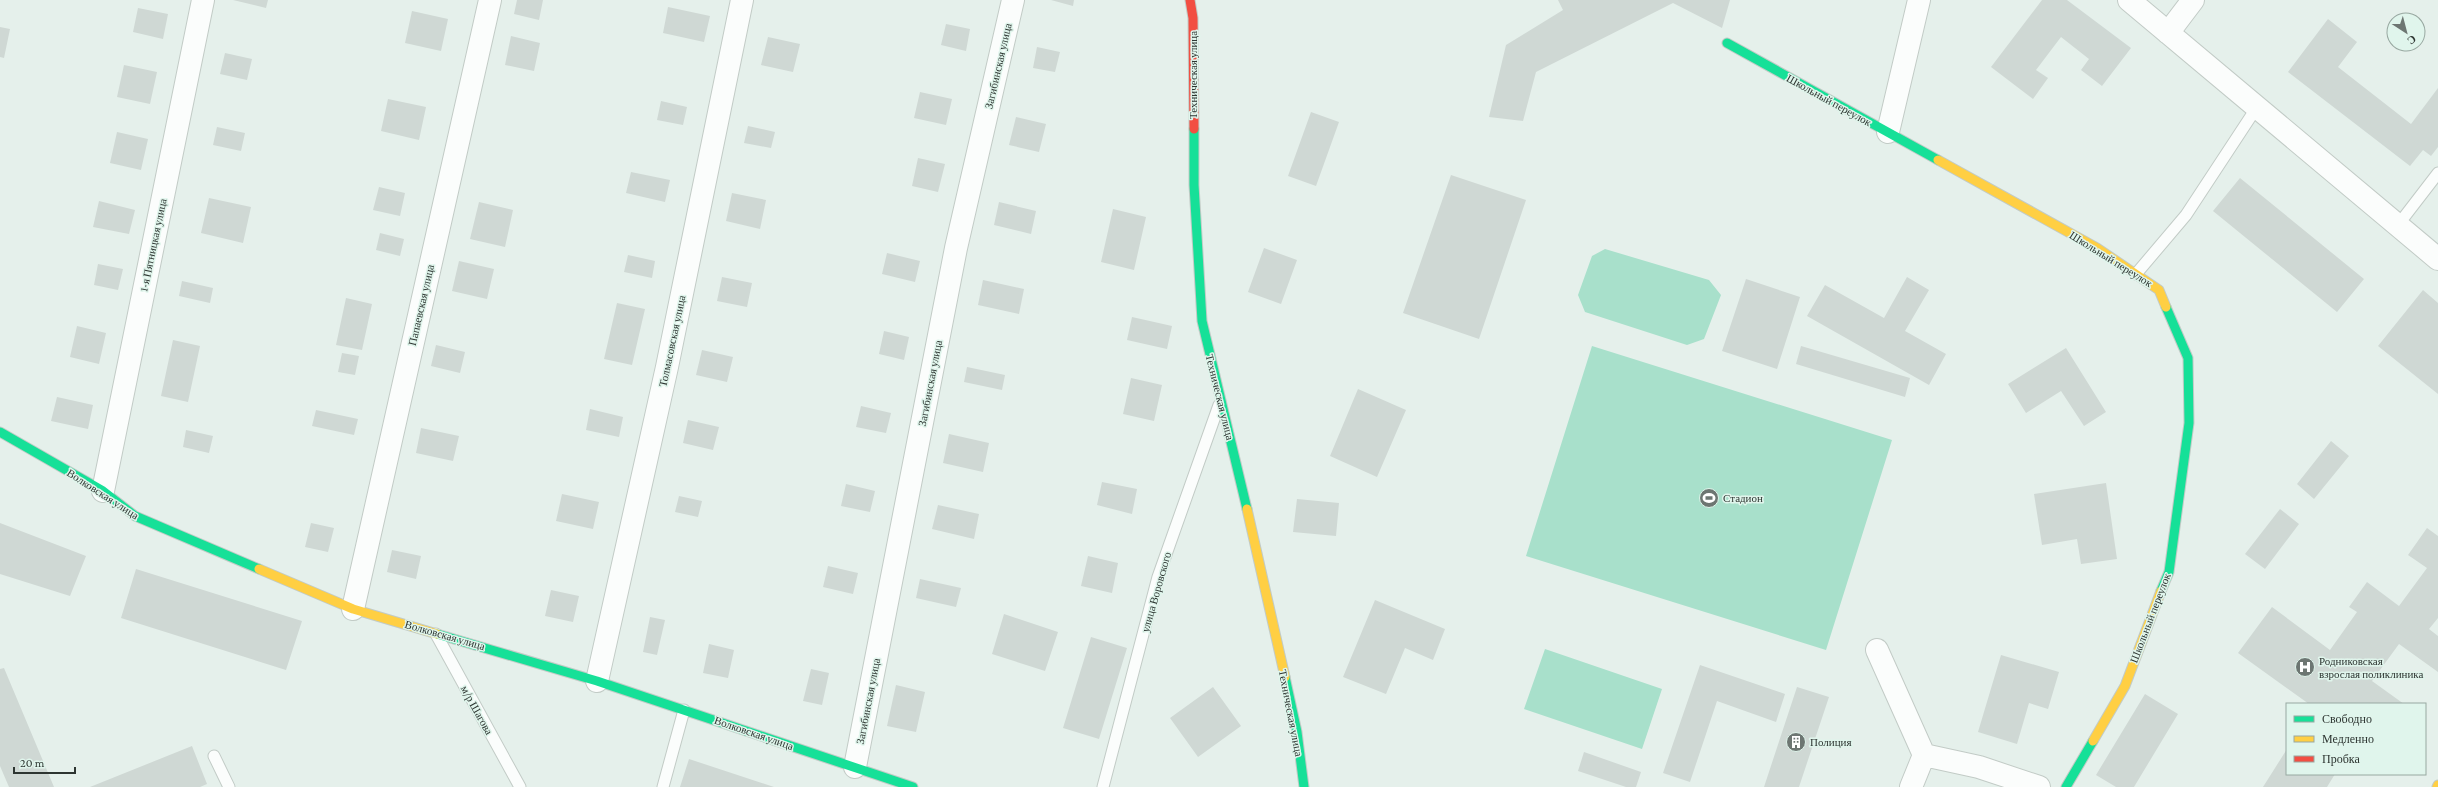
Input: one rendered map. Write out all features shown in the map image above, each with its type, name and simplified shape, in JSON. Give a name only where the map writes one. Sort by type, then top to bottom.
[{"type":"street","name":"1-я Пятницкая улица","points":[[103,491],[202,0]]},
{"type":"street","name":"Папаевская улица","points":[[353,609],[490,0]]},
{"type":"street","name":"Толмасовская улица","points":[[597,681],[667,367],[742,0]]},
{"type":"street","name":"Загибинская улица","points":[[855,767],[956,248],[1013,0]]},
{"type":"street","name":"Техническая улица","points":[[1190,0],[1193,18],[1194,185],[1202,321],[1264,578],[1296,732],[1304,787]]},
{"type":"street","points":[[1888,132],[1920,0]]},
{"type":"street","points":[[2129,0],[2438,259]]},
{"type":"street","points":[[2168,33],[2193,0]]},
{"type":"street","name":"Школьный переулок","points":[[1727,43],[2097,248],[2159,290],[2188,358],[2189,423],[2169,572],[2125,686],[2066,787]]},
{"type":"street","name":"Волковская улица","points":[[0,432],[103,491],[135,516],[353,609],[597,681],[913,787]]},
{"type":"street","points":[[1877,650],[1924,755],[1911,787]]},
{"type":"street","points":[[1924,755],[1979,767],[2039,787]]},
{"type":"lane","points":[[2136,274],[2186,215],[2257,107]]},
{"type":"lane","points":[[2398,225],[2438,173]]},
{"type":"lane","name":"улица Воровского","points":[[1103,787],[1158,577],[1221,401]]},
{"type":"lane","name":"м/р Шагова","points":[[435,632],[520,787]]},
{"type":"lane","points":[[664,787],[684,710]]},
{"type":"lane","points":[[214,756],[229,787]]},
{"type":"green space","points":[[1605,249],[1709,280],[1721,295],[1704,339],[1687,345],[1585,312],[1578,295],[1592,256]]},
{"type":"green space","name":"Стадион","points":[[1592,346],[1892,440],[1826,650],[1526,556]]},
{"type":"green space","points":[[1545,649],[1662,689],[1642,749],[1524,709]]},
{"type":"building","points":[[233,0],[268,0],[266,8]]},
{"type":"building","points":[[517,0],[543,0],[539,20],[514,14]]},
{"type":"building","points":[[1051,0],[1074,0],[1073,6]]},
{"type":"building","points":[[1558,0],[1730,0],[1722,28],[1673,3],[1536,72],[1523,121],[1489,117],[1506,45],[1563,10]]},
{"type":"building","points":[[2042,0],[2067,0],[2131,48],[2102,86],[2081,70],[2089,59],[2061,37],[2036,70],[2048,78],[2033,99],[1991,67]]},
{"type":"building","points":[[668,7],[710,16],[704,42],[663,33]]},
{"type":"building","points":[[138,8],[168,14],[163,39],[133,32]]},
{"type":"building","points":[[412,11],[448,19],[441,51],[405,43]]},
{"type":"building","points":[[2328,19],[2357,42],[2338,67],[2411,124],[2438,88],[2438,147],[2431,156],[2423,150],[2410,166],[2288,72]]},
{"type":"building","points":[[946,24],[970,29],[966,51],[941,45]]},
{"type":"building","points":[[0,27],[10,29],[4,58],[0,57]]},
{"type":"building","points":[[511,36],[540,43],[534,71],[505,65]]},
{"type":"building","points":[[768,37],[800,44],[793,72],[761,65]]},
{"type":"building","points":[[1037,47],[1060,52],[1055,72],[1033,68]]},
{"type":"building","points":[[225,53],[252,59],[247,80],[220,74]]},
{"type":"building","points":[[124,65],[157,72],[150,104],[117,97]]},
{"type":"building","points":[[920,92],[952,99],[946,125],[914,118]]},
{"type":"building","points":[[388,99],[426,107],[419,140],[381,131]]},
{"type":"building","points":[[661,101],[687,107],[683,125],[657,120]]},
{"type":"building","points":[[1311,112],[1339,122],[1316,186],[1288,176]]},
{"type":"building","points":[[1016,117],[1046,124],[1039,152],[1009,145]]},
{"type":"building","points":[[748,126],[775,132],[771,148],[744,143]]},
{"type":"building","points":[[217,127],[245,133],[241,151],[213,145]]},
{"type":"building","points":[[117,132],[148,139],[141,170],[110,163]]},
{"type":"building","points":[[918,158],[945,164],[938,192],[912,186]]},
{"type":"building","points":[[631,172],[670,180],[665,202],[626,193]]},
{"type":"building","points":[[1451,175],[1526,200],[1479,339],[1403,313]]},
{"type":"building","points":[[2240,178],[2364,279],[2337,312],[2213,211]]},
{"type":"building","points":[[379,187],[405,193],[400,216],[373,210]]},
{"type":"building","points":[[732,193],[766,200],[760,229],[726,221]]},
{"type":"building","points":[[209,198],[251,207],[243,243],[201,233]]},
{"type":"building","points":[[99,201],[135,210],[129,234],[93,227]]},
{"type":"building","points":[[479,202],[513,210],[505,247],[470,239]]},
{"type":"building","points":[[999,202],[1036,211],[1031,234],[994,225]]},
{"type":"building","points":[[1113,209],[1146,217],[1134,270],[1101,262]]},
{"type":"building","points":[[380,233],[404,239],[400,256],[376,250]]},
{"type":"building","points":[[1264,248],[1297,260],[1281,304],[1248,292]]},
{"type":"building","points":[[887,253],[920,261],[915,282],[882,274]]},
{"type":"building","points":[[628,255],[655,261],[652,278],[624,272]]},
{"type":"building","points":[[459,261],[494,269],[487,299],[452,291]]},
{"type":"building","points":[[98,264],[123,269],[118,290],[94,285]]},
{"type":"building","points":[[722,277],[752,283],[747,307],[717,301]]},
{"type":"building","points":[[1907,277],[1929,290],[1905,331],[1946,354],[1929,385],[1807,316],[1825,285],[1884,318]]},
{"type":"building","points":[[1746,279],[1800,297],[1777,369],[1722,351]]},
{"type":"building","points":[[983,280],[1024,289],[1019,314],[978,305]]},
{"type":"building","points":[[182,281],[213,288],[210,303],[179,296]]},
{"type":"building","points":[[2423,290],[2438,303],[2438,394],[2378,346]]},
{"type":"building","points":[[346,298],[372,304],[362,350],[336,345]]},
{"type":"building","points":[[617,303],[645,309],[632,365],[604,359]]},
{"type":"building","points":[[1132,317],[1172,326],[1167,349],[1127,340]]},
{"type":"building","points":[[77,326],[106,333],[99,364],[70,357]]},
{"type":"building","points":[[884,331],[909,337],[904,360],[879,354]]},
{"type":"building","points":[[173,340],[200,346],[188,402],[161,396]]},
{"type":"building","points":[[436,345],[465,352],[460,373],[431,366]]},
{"type":"building","points":[[1801,346],[1910,378],[1905,397],[1796,364]]},
{"type":"building","points":[[2066,348],[2106,412],[2084,426],[2061,391],[2026,413],[2008,384]]},
{"type":"building","points":[[702,350],[733,357],[727,382],[696,375]]},
{"type":"building","points":[[342,353],[359,356],[355,375],[338,372]]},
{"type":"building","points":[[967,367],[1005,375],[1002,390],[964,382]]},
{"type":"building","points":[[1131,378],[1162,385],[1154,421],[1123,414]]},
{"type":"building","points":[[1358,389],[1406,410],[1377,477],[1330,456]]},
{"type":"building","points":[[57,397],[93,405],[88,429],[51,421]]},
{"type":"building","points":[[861,406],[891,413],[886,433],[856,427]]},
{"type":"building","points":[[590,409],[623,417],[619,437],[586,430]]},
{"type":"building","points":[[316,410],[358,419],[354,435],[312,426]]},
{"type":"building","points":[[688,420],[719,427],[713,450],[683,443]]},
{"type":"building","points":[[421,428],[459,436],[453,461],[416,453]]},
{"type":"building","points":[[186,430],[213,436],[209,453],[183,447]]},
{"type":"building","points":[[949,434],[989,443],[983,472],[943,463]]},
{"type":"building","points":[[2331,441],[2349,456],[2314,499],[2297,484]]},
{"type":"building","points":[[1102,482],[1137,489],[1132,514],[1097,505]]},
{"type":"building","points":[[2106,483],[2117,559],[2081,564],[2077,539],[2042,545],[2034,494]]},
{"type":"building","points":[[846,484],[875,491],[870,512],[841,506]]},
{"type":"building","points":[[562,494],[599,502],[593,529],[556,521]]},
{"type":"building","points":[[679,496],[702,501],[698,517],[675,512]]},
{"type":"building","points":[[1297,499],[1339,503],[1336,536],[1293,532]]},
{"type":"building","points":[[938,505],[979,514],[974,539],[932,529]]},
{"type":"building","points":[[2280,509],[2299,524],[2265,569],[2245,554]]},
{"type":"building","points":[[0,523],[86,556],[70,596],[0,574]]},
{"type":"building","points":[[311,523],[334,528],[328,552],[305,547]]},
{"type":"building","points":[[2427,528],[2438,536],[2438,618],[2429,629],[2438,636],[2438,672],[2399,644],[2372,681],[2403,703],[2308,703],[2238,653],[2272,607],[2330,650],[2357,612],[2349,607],[2367,582],[2399,606],[2427,568],[2408,555]]},
{"type":"building","points":[[392,550],[421,556],[416,579],[387,572]]},
{"type":"building","points":[[1088,556],[1118,563],[1112,593],[1081,586]]},
{"type":"building","points":[[828,566],[858,573],[853,594],[823,587]]},
{"type":"building","points":[[136,569],[302,621],[286,670],[121,618]]},
{"type":"building","points":[[920,579],[961,588],[956,607],[916,598]]},
{"type":"building","points":[[551,590],[579,596],[573,622],[545,616]]},
{"type":"building","points":[[1375,600],[1445,629],[1433,660],[1405,648],[1386,694],[1343,677]]},
{"type":"building","points":[[1004,614],[1058,632],[1045,671],[992,654]]},
{"type":"building","points":[[650,617],[665,620],[657,655],[643,652]]},
{"type":"building","points":[[1091,637],[1127,648],[1099,739],[1063,728]]},
{"type":"building","points":[[709,644],[734,650],[728,678],[703,673]]},
{"type":"building","points":[[2001,655],[2059,672],[2048,709],[2029,703],[2017,744],[1978,732]]},
{"type":"building","points":[[1700,665],[1785,694],[1776,722],[1717,701],[1690,782],[1663,773]]},
{"type":"building","points":[[4,668],[54,787],[9,787],[0,766],[0,669]]},
{"type":"building","points":[[811,669],[829,673],[822,705],[803,701]]},
{"type":"building","points":[[896,685],[925,692],[916,732],[887,726]]},
{"type":"building","points":[[1213,687],[1241,726],[1198,757],[1170,718]]},
{"type":"building","name":"Полиция","points":[[1797,687],[1829,697],[1799,787],[1764,787]]},
{"type":"building","points":[[2145,694],[2178,714],[2134,787],[2116,787],[2096,775]]},
{"type":"building","points":[[192,746],[207,784],[200,787],[90,787]]},
{"type":"building","points":[[2286,751],[2286,775],[2334,775],[2327,787],[2263,787]]},
{"type":"building","points":[[1584,752],[1641,772],[1636,787],[1626,787],[1578,771]]},
{"type":"building","points":[[689,759],[774,787],[680,787]]},
{"type":"traffic: fast","points":[[1727,43],[1938,160]]},
{"type":"traffic: fast","points":[[1194,129],[1194,185],[1202,321],[1247,509]]},
{"type":"traffic: fast","points":[[2161,591],[2169,572],[2189,423],[2188,358],[2166,307]]},
{"type":"traffic: fast","points":[[0,432],[103,491],[135,516],[259,569]]},
{"type":"traffic: fast","points":[[437,634],[597,681],[913,787]]},
{"type":"traffic: fast","points":[[1285,677],[1297,732],[1304,787]]},
{"type":"traffic: fast","points":[[2066,787],[2093,741]]},
{"type":"traffic: slow","points":[[1938,160],[2097,248],[2159,290],[2166,307]]},
{"type":"traffic: slow","points":[[1247,509],[1285,677]]},
{"type":"traffic: slow","points":[[259,569],[353,609],[437,634]]},
{"type":"traffic: slow","points":[[2093,741],[2125,686],[2161,591]]},
{"type":"traffic: jam","points":[[1190,0],[1193,18],[1194,129]]},
{"type":"place","name":"Стадион","points":[[1709,498]]},
{"type":"place","name":"Родниковская взрослая поликлиника","points":[[2305,667]]},
{"type":"place","name":"Полиция","points":[[1796,742]]}]
